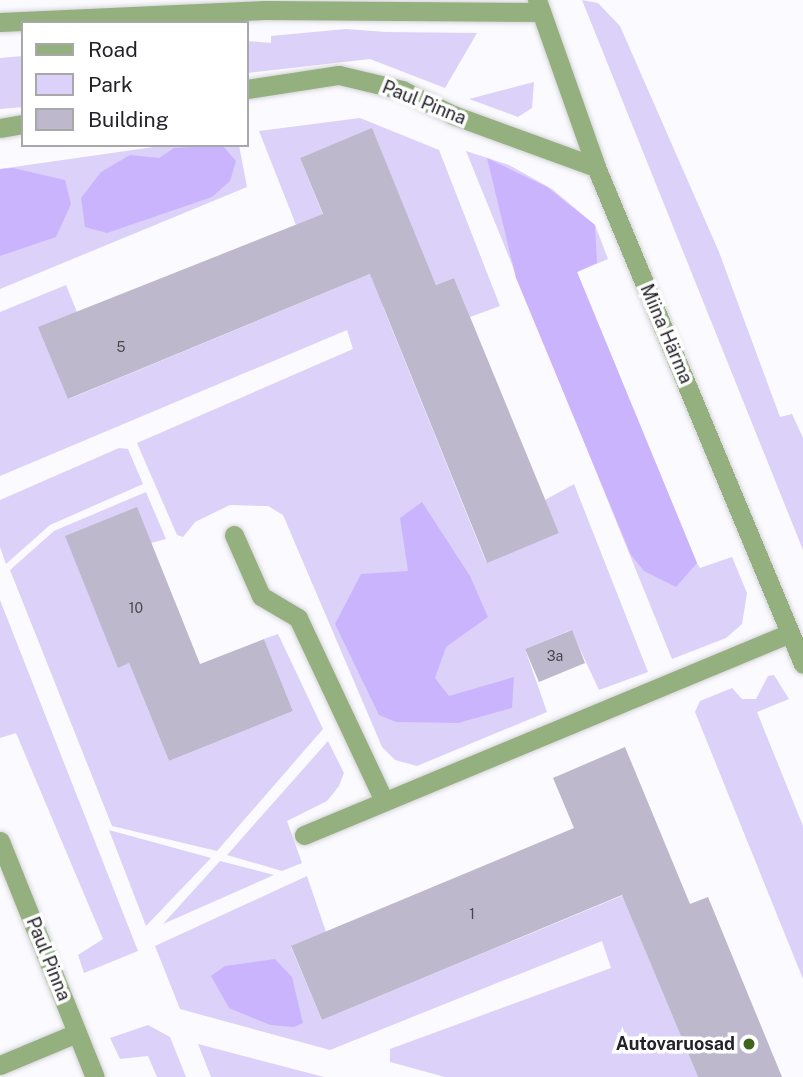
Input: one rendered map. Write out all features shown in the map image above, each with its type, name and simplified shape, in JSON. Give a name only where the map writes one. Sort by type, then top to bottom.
[{"type":"street","points":[[22,21],[265,10],[539,6]]},
{"type":"street","name":"Miina Härma","points":[[539,6],[596,167],[803,664]]},
{"type":"street","points":[[0,22],[21,21]]},
{"type":"street","name":"Paul Pinna","points":[[248,89],[340,75],[402,90],[453,115],[596,167]]},
{"type":"street","points":[[0,128],[21,124]]},
{"type":"street","points":[[234,535],[261,596],[298,618],[383,799]]},
{"type":"street","points":[[304,835],[383,799],[790,633]]},
{"type":"street","name":"Paul Pinna","points":[[0,841],[94,1077]]},
{"type":"street","points":[[0,1065],[77,1034]]},
{"type":"green space","points":[[582,0],[598,3],[620,26],[719,252],[780,417],[792,414],[803,438],[803,550]]},
{"type":"green space","points":[[346,29],[477,33],[445,88],[370,59],[248,73],[248,41],[271,43],[271,36]]},
{"type":"green space","points":[[21,56],[21,107],[0,109],[0,58]]},
{"type":"green space","points":[[534,82],[532,108],[518,117],[469,99]]},
{"type":"green space","points":[[360,118],[439,150],[500,306],[470,317],[454,278],[436,285],[372,129],[300,158],[323,215],[296,225],[259,131]]},
{"type":"green space","points":[[154,147],[239,147],[247,187],[0,289],[0,169]]},
{"type":"green space","points":[[466,151],[509,165],[552,189],[595,225],[608,259],[577,272],[697,563],[700,568],[732,557],[747,593],[742,624],[726,638],[672,659]]},
{"type":"green space","points":[[387,267],[383,307],[486,562],[559,533],[545,500],[574,484],[648,672],[599,690],[571,630],[525,649],[547,712],[417,766],[395,760],[382,747],[283,515],[268,506],[230,505],[195,522],[183,537],[177,535],[137,443],[353,349],[347,330],[0,476],[0,312],[66,285],[77,312],[69,399]]},
{"type":"green space","points":[[119,448],[128,449],[143,484],[50,525],[6,564],[0,547],[0,500]]},
{"type":"green space","points":[[146,492],[166,539],[151,543],[119,667],[129,663],[169,761],[293,711],[264,639],[278,634],[323,729],[217,851],[112,826],[10,570],[54,531]]},
{"type":"green space","points":[[0,600],[138,951],[84,973],[78,955],[103,939],[16,733],[0,738]]},
{"type":"green space","points":[[774,675],[789,699],[757,712],[803,826],[803,979],[695,712],[700,701],[732,688],[742,699],[756,699],[768,676]]},
{"type":"green space","points":[[328,741],[344,773],[339,786],[327,801],[287,821],[302,863],[282,871],[227,855]]},
{"type":"green space","points":[[109,830],[211,858],[146,926]]},
{"type":"green space","points":[[220,861],[274,875],[163,924]]},
{"type":"green space","points":[[307,876],[326,932],[291,947],[322,1020],[643,887],[636,928],[698,1077],[445,1077],[390,1062],[390,1049],[611,968],[602,941],[330,1050],[180,1009],[155,946]]},
{"type":"green space","points":[[148,1025],[170,1037],[186,1077],[157,1077],[148,1056],[120,1059],[110,1038]]},
{"type":"green space","points":[[198,1044],[324,1077],[211,1077]]},
{"type":"shaded area","points":[[224,147],[236,161],[230,181],[212,197],[107,233],[85,227],[81,198],[101,172],[130,155],[159,158],[174,148]]},
{"type":"shaded area","points":[[487,158],[547,187],[595,225],[597,263],[577,272],[697,563],[676,587],[644,571],[631,555],[516,278]]},
{"type":"shaded area","points":[[13,168],[65,180],[71,204],[56,237],[0,256],[0,169]]},
{"type":"shaded area","points":[[422,502],[470,576],[488,617],[446,647],[435,678],[449,696],[514,677],[512,708],[458,723],[396,722],[379,715],[335,624],[361,574],[408,571],[400,518]]},
{"type":"shaded area","points":[[275,959],[292,977],[303,1023],[294,1027],[270,1025],[229,1008],[211,976],[225,966]]},
{"type":"building","points":[[372,128],[436,285],[454,278],[559,533],[487,563],[370,274],[68,399],[38,327],[323,214],[300,158]]},
{"type":"building","points":[[137,507],[200,664],[264,639],[293,711],[169,761],[129,663],[118,668],[65,536]]},
{"type":"building","points":[[572,630],[585,663],[539,682],[525,649]]},
{"type":"building","points":[[625,747],[690,904],[708,897],[782,1077],[698,1077],[622,895],[322,1020],[291,946],[574,828],[553,778]]},
{"type":"place","name":"Autovaruosad","points":[[749,1044]]}]
